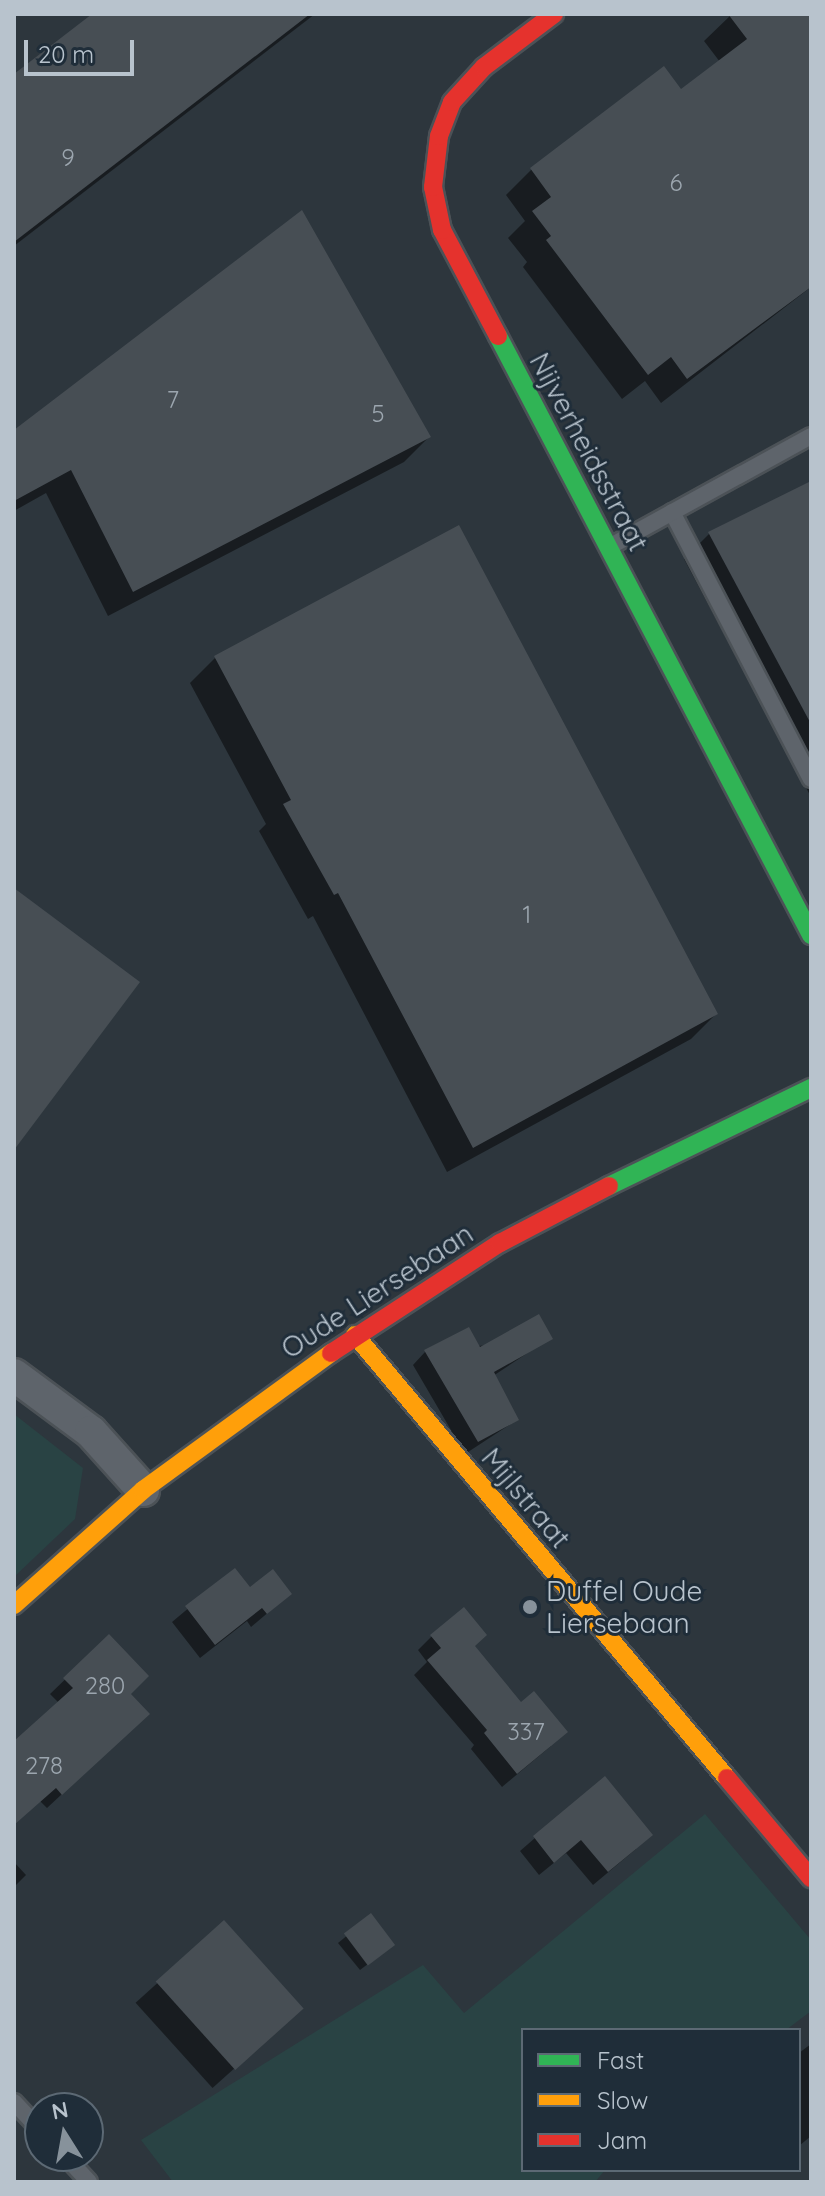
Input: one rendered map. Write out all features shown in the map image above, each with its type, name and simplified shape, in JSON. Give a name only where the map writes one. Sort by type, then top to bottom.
[{"type":"street","name":"Nijverheidsstraat","points":[[554,14],[484,67],[452,102],[439,136],[433,187],[442,230],[811,935]]},
{"type":"street","name":"Oude Liersebaan","points":[[14,1605],[143,1490],[355,1335],[500,1243],[656,1161],[811,1088]]},
{"type":"street","name":"Mijlstraat","points":[[355,1335],[811,1878]]},
{"type":"street","points":[[14,1375],[91,1432],[143,1490]]},
{"type":"lane","points":[[608,548],[811,436]]},
{"type":"lane","points":[[672,512],[811,779]]},
{"type":"green space","points":[[14,1414],[83,1468],[75,1519],[14,1577]]},
{"type":"green space","points":[[705,1814],[811,1940],[811,2011],[789,2028],[521,2028],[521,2172],[603,2172],[595,2182],[173,2182],[141,2140],[423,1965],[464,2013]]},
{"type":"building","points":[[92,14],[310,14],[14,242],[14,74]]},
{"type":"building","points":[[728,14],[811,14],[811,287],[687,379],[671,357],[648,375],[546,240],[551,236],[532,211],[551,197],[530,168],[664,66],[681,89],[747,39]]},
{"type":"building","points":[[302,210],[431,437],[133,592],[71,470],[14,501],[14,430]]},
{"type":"building","points":[[811,481],[811,724],[708,532]]},
{"type":"building","points":[[459,525],[718,1014],[473,1148],[338,893],[334,895],[283,804],[291,800],[214,656]]},
{"type":"building","points":[[14,888],[140,982],[14,1150]]},
{"type":"building","points":[[539,1314],[553,1339],[494,1372],[519,1420],[478,1442],[424,1350],[469,1327],[480,1347]]},
{"type":"building","points":[[235,1568],[250,1587],[273,1569],[292,1594],[267,1614],[262,1608],[215,1645],[185,1606]]},
{"type":"building","points":[[464,1607],[487,1635],[475,1646],[521,1702],[534,1691],[568,1732],[517,1774],[484,1733],[487,1730],[427,1660],[441,1648],[430,1635]]},
{"type":"building","points":[[109,1634],[149,1676],[131,1694],[150,1714],[62,1795],[56,1788],[14,1825],[14,1741],[73,1688],[63,1678]]},
{"type":"building","points":[[605,1776],[653,1835],[608,1872],[581,1840],[554,1863],[533,1836]]},
{"type":"building","points":[[371,1913],[395,1945],[368,1965],[344,1933]]},
{"type":"building","points":[[224,1920],[304,2008],[235,2070],[156,1982]]},
{"type":"traffic: fast","points":[[498,336],[811,935]]},
{"type":"traffic: fast","points":[[609,1186],[811,1088]]},
{"type":"traffic: slow","points":[[355,1335],[727,1778]]},
{"type":"traffic: slow","points":[[14,1605],[143,1490],[331,1353]]},
{"type":"traffic: jam","points":[[498,336],[442,230],[433,187],[439,136],[452,102],[484,67],[554,14]]},
{"type":"traffic: jam","points":[[331,1353],[500,1243],[609,1186]]},
{"type":"traffic: jam","points":[[727,1778],[811,1878]]},
{"type":"place","name":"Duffel Oude Liersebaan","points":[[530,1607]]}]
